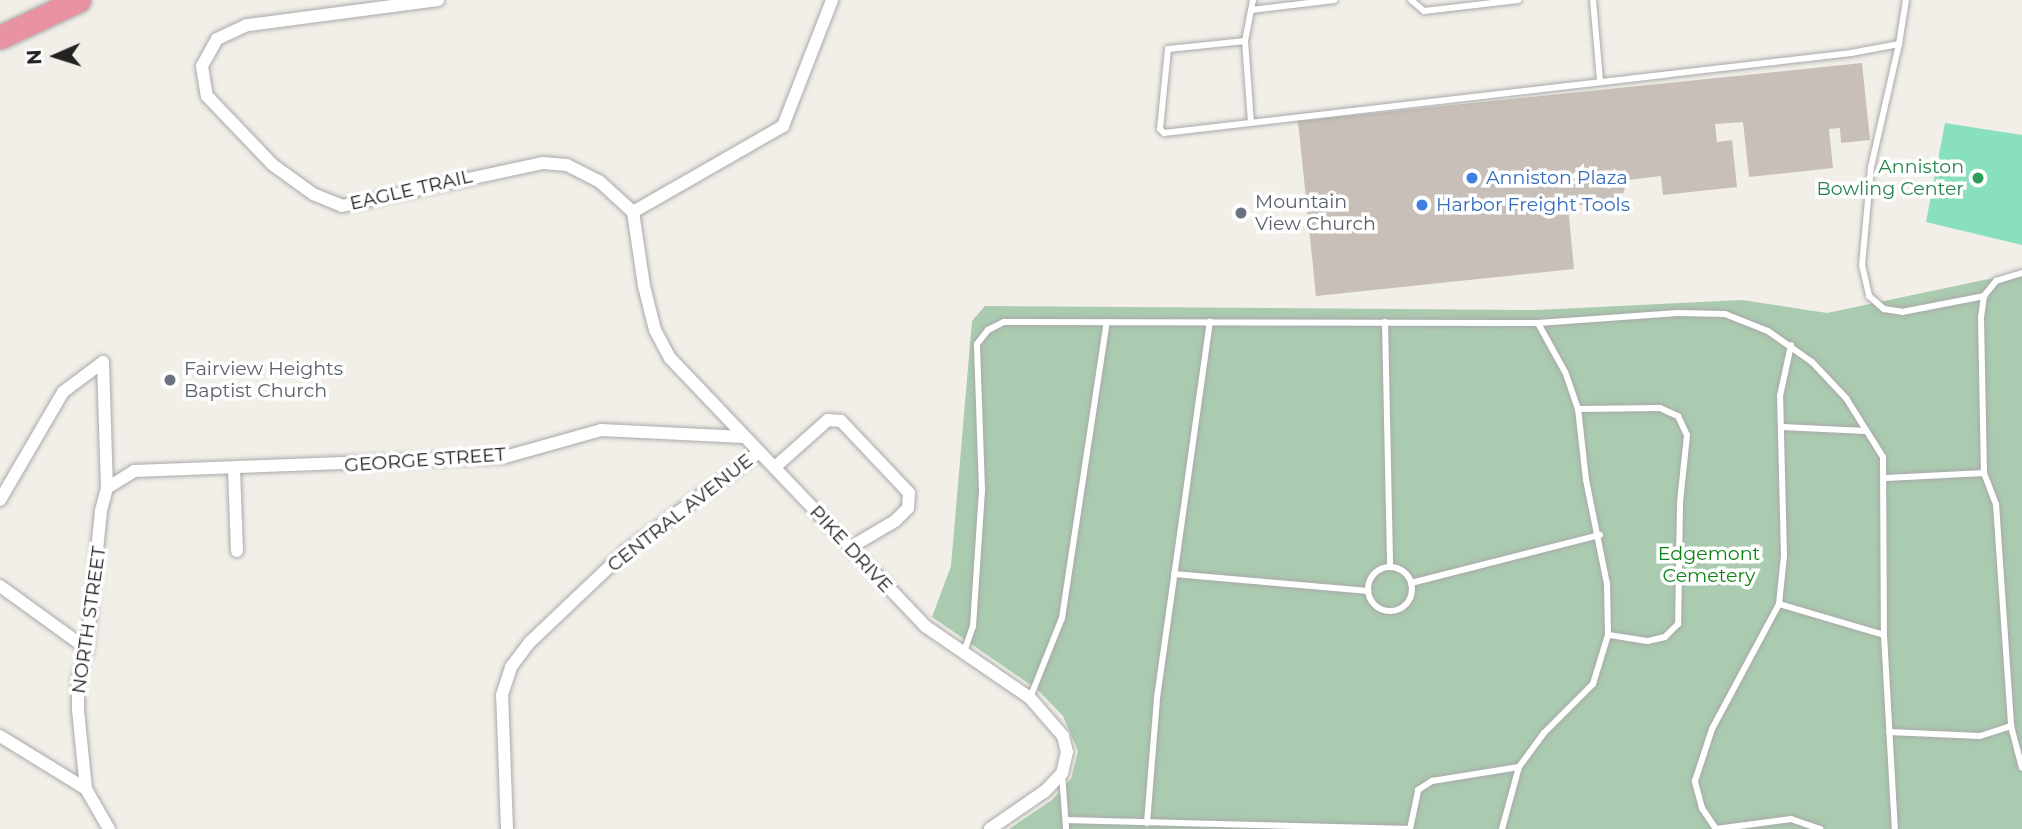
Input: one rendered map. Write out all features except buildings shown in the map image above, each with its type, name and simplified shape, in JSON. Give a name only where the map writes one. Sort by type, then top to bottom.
[{"type":"highway","points":[[0,37],[79,0]]},
{"type":"street","name":"EAGLE TRAIL","points":[[438,0],[247,24],[217,39],[202,66],[207,96],[273,165],[313,194],[342,206],[543,163],[567,164],[599,181],[633,212]]},
{"type":"street","points":[[633,212],[783,126],[832,0]]},
{"type":"street","name":"PIKE DRIVE","points":[[633,212],[655,330],[670,358],[925,626],[1031,698],[1063,736],[1067,752],[1062,773]]},
{"type":"street","name":"NORTH STREET","points":[[0,500],[63,392],[103,362],[107,488],[101,511],[88,649],[78,679],[86,789],[109,829]]},
{"type":"street","points":[[775,467],[828,420],[841,421],[909,493],[908,508],[895,521],[849,548]]},
{"type":"street","name":"GEORGE STREET","points":[[107,488],[134,471],[505,457],[601,430],[647,429],[744,438]]},
{"type":"street","name":"CENTRAL AVENUE","points":[[507,829],[502,695],[511,667],[530,642],[626,551],[758,453]]},
{"type":"street","points":[[234,469],[237,551]]},
{"type":"street","points":[[0,586],[88,649]]},
{"type":"street","points":[[0,736],[86,789]]},
{"type":"street","points":[[990,829],[1045,791],[1062,773]]},
{"type":"lane","points":[[1251,122],[1245,41],[1252,0]]},
{"type":"lane","points":[[1251,10],[1334,0]]},
{"type":"lane","points":[[1411,0],[1424,10],[1454,4],[1518,0]]},
{"type":"lane","points":[[1593,0],[1600,80]]},
{"type":"lane","points":[[1906,0],[1899,44],[1871,167],[1862,265],[1869,296],[1884,309],[1902,312],[1983,296],[1996,281],[2022,273]]},
{"type":"lane","points":[[1245,41],[1168,49],[1160,129],[1164,134],[1899,44]]},
{"type":"lane","points":[[1983,296],[1984,473],[1996,504],[2001,544],[2011,726],[2022,768]]},
{"type":"lane","points":[[964,653],[973,626],[979,567],[982,490],[978,344],[988,330],[1022,319],[1107,322],[1538,323],[1678,313],[1725,314],[1791,345],[1846,398],[1883,457],[1886,478],[1884,635],[1895,829]]},
{"type":"lane","points":[[1031,698],[1062,618],[1107,322]]},
{"type":"lane","points":[[1147,823],[1157,698],[1210,322]]},
{"type":"lane","points":[[1385,322],[1390,567]]},
{"type":"lane","points":[[1502,829],[1519,767],[1544,733],[1593,684],[1608,635],[1600,535],[1587,481],[1578,409],[1565,372],[1538,323]]},
{"type":"lane","points":[[1791,345],[1782,370],[1784,556],[1779,604],[1701,758],[1695,781],[1702,808],[1716,829],[1791,820],[1820,829]]},
{"type":"lane","points":[[1578,409],[1660,408],[1678,416],[1687,435],[1680,490],[1678,624],[1665,638],[1647,642],[1608,635]]},
{"type":"lane","points":[[1782,427],[1866,432]]},
{"type":"lane","points":[[1886,478],[1984,473]]},
{"type":"lane","points":[[1411,583],[1600,535]]},
{"type":"lane","points":[[1390,567],[1404,572],[1411,583],[1406,604],[1394,611],[1374,604],[1368,591],[1371,577],[1390,567]]},
{"type":"lane","points":[[1174,574],[1368,591]]},
{"type":"lane","points":[[1779,604],[1884,635]]},
{"type":"lane","points":[[1889,732],[1980,736],[2011,726]]},
{"type":"lane","points":[[1067,820],[1409,829],[1418,790],[1432,781],[1519,767]]},
{"type":"lane","points":[[1062,773],[1066,829]]},
{"type":"green space","name":"Anniston Bowling Center","points":[[1945,123],[2022,135],[2022,245],[1926,222]]},
{"type":"green space","name":"Edgemont Cemetery","points":[[2022,272],[2022,829],[1009,829],[1052,800],[1071,779],[1078,751],[1063,716],[1038,690],[932,617],[951,566],[972,321],[985,306],[1536,310],[1742,300],[1827,313]]},
{"type":"place","name":"Anniston Plaza","points":[[1472,178]]},
{"type":"place","name":"Anniston Bowling Center","points":[[1978,178]]},
{"type":"place","name":"Harbor Freight Tools","points":[[1422,205]]},
{"type":"place","name":"Mountain View Church","points":[[1241,213]]},
{"type":"place","name":"Fairview Heights Baptist Church","points":[[170,380]]}]
